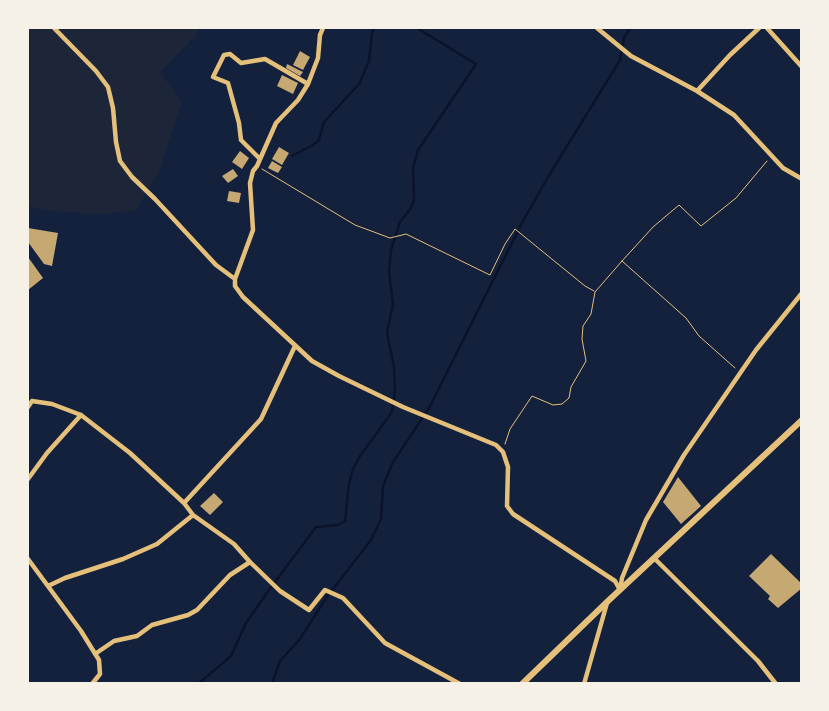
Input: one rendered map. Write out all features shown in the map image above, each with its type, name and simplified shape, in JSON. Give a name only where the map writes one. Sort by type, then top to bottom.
[{"type":"main road","points":[[522,684],[608,600],[802,420]]},
{"type":"street","points":[[54,28],[96,71],[108,88],[113,108],[120,161],[132,177],[156,199],[216,265],[235,279]]},
{"type":"street","points":[[323,28],[320,35],[318,58],[308,84],[298,100],[276,123],[253,171],[250,182],[253,230],[235,279],[235,286],[243,297],[312,361],[403,407],[496,444],[503,452],[508,467],[507,506],[512,514],[614,581],[620,590]]},
{"type":"street","points":[[597,28],[631,56],[697,91],[734,115],[783,168],[802,179]]},
{"type":"street","points":[[697,91],[730,55],[759,28]]},
{"type":"street","points":[[767,28],[802,67]]},
{"type":"street","points":[[260,159],[241,140],[239,123],[228,83],[213,77],[224,55],[230,54],[241,63],[265,59],[308,84]]},
{"type":"street","points":[[620,590],[622,578],[642,528],[684,454],[740,373],[802,293]]},
{"type":"street","points":[[184,503],[261,419],[295,346]]},
{"type":"street","points":[[28,407],[32,402],[52,404],[81,415],[130,453],[184,503],[193,515],[234,544],[280,591],[309,610],[325,590],[343,598],[385,643],[460,684]]},
{"type":"street","points":[[28,479],[47,453],[81,415]]},
{"type":"street","points":[[48,586],[65,578],[123,559],[157,544],[193,515]]},
{"type":"street","points":[[654,558],[758,661],[776,684]]},
{"type":"street","points":[[28,559],[81,631],[99,660],[100,674],[92,684]]},
{"type":"street","points":[[95,654],[114,641],[136,636],[152,625],[188,615],[197,610],[230,575],[250,562]]},
{"type":"street","points":[[584,684],[608,600]]},
{"type":"path","points":[[503,452],[510,429],[532,396],[553,405],[562,404],[569,398],[571,387],[586,361],[582,339],[583,326],[591,314],[595,292],[622,261],[653,227],[679,205],[701,226],[736,198],[771,156]]},
{"type":"path","points":[[257,166],[356,225],[390,238],[406,234],[490,275],[505,244],[515,229],[595,292]]},
{"type":"path","points":[[622,261],[686,318],[699,336],[740,373]]},
{"type":"shaded area","points":[[28,28],[199,28],[197,34],[160,72],[182,102],[160,170],[136,210],[103,214],[49,211],[28,206]]},
{"type":"building","points":[[300,51],[310,57],[303,70],[293,65]]},
{"type":"building","points":[[287,64],[303,72],[300,76],[286,68]]},
{"type":"building","points":[[282,75],[298,83],[293,94],[277,86]]},
{"type":"building","points":[[279,147],[289,153],[282,165],[272,159]]},
{"type":"building","points":[[240,151],[249,158],[242,169],[232,162]]},
{"type":"building","points":[[272,161],[282,167],[278,173],[268,168]]},
{"type":"building","points":[[233,169],[238,176],[228,183],[222,176]]},
{"type":"building","points":[[229,191],[241,193],[239,203],[227,201]]},
{"type":"building","points":[[28,228],[58,233],[52,266],[44,264],[28,242]]},
{"type":"building","points":[[28,257],[43,278],[28,290]]},
{"type":"building","points":[[678,477],[701,506],[681,524],[663,502]]},
{"type":"building","points":[[214,493],[223,502],[210,515],[200,506]]},
{"type":"building","points":[[771,554],[802,584],[802,588],[778,608],[768,599],[770,596],[749,576]]},
{"type":"waterway","points":[[292,156],[319,140],[324,122],[359,84],[369,61],[374,28]]},
{"type":"waterway","points":[[198,684],[231,656],[246,623],[316,527],[338,525],[345,521],[349,484],[353,469],[360,456],[392,412],[395,390],[394,367],[387,333],[393,304],[389,272],[391,250],[400,222],[411,208],[414,199],[413,168],[418,150],[476,64],[417,28]]},
{"type":"waterway","points":[[272,684],[280,661],[300,639],[326,598],[371,540],[381,519],[383,486],[393,462],[429,408],[523,221],[620,60],[624,38],[630,28]]}]
